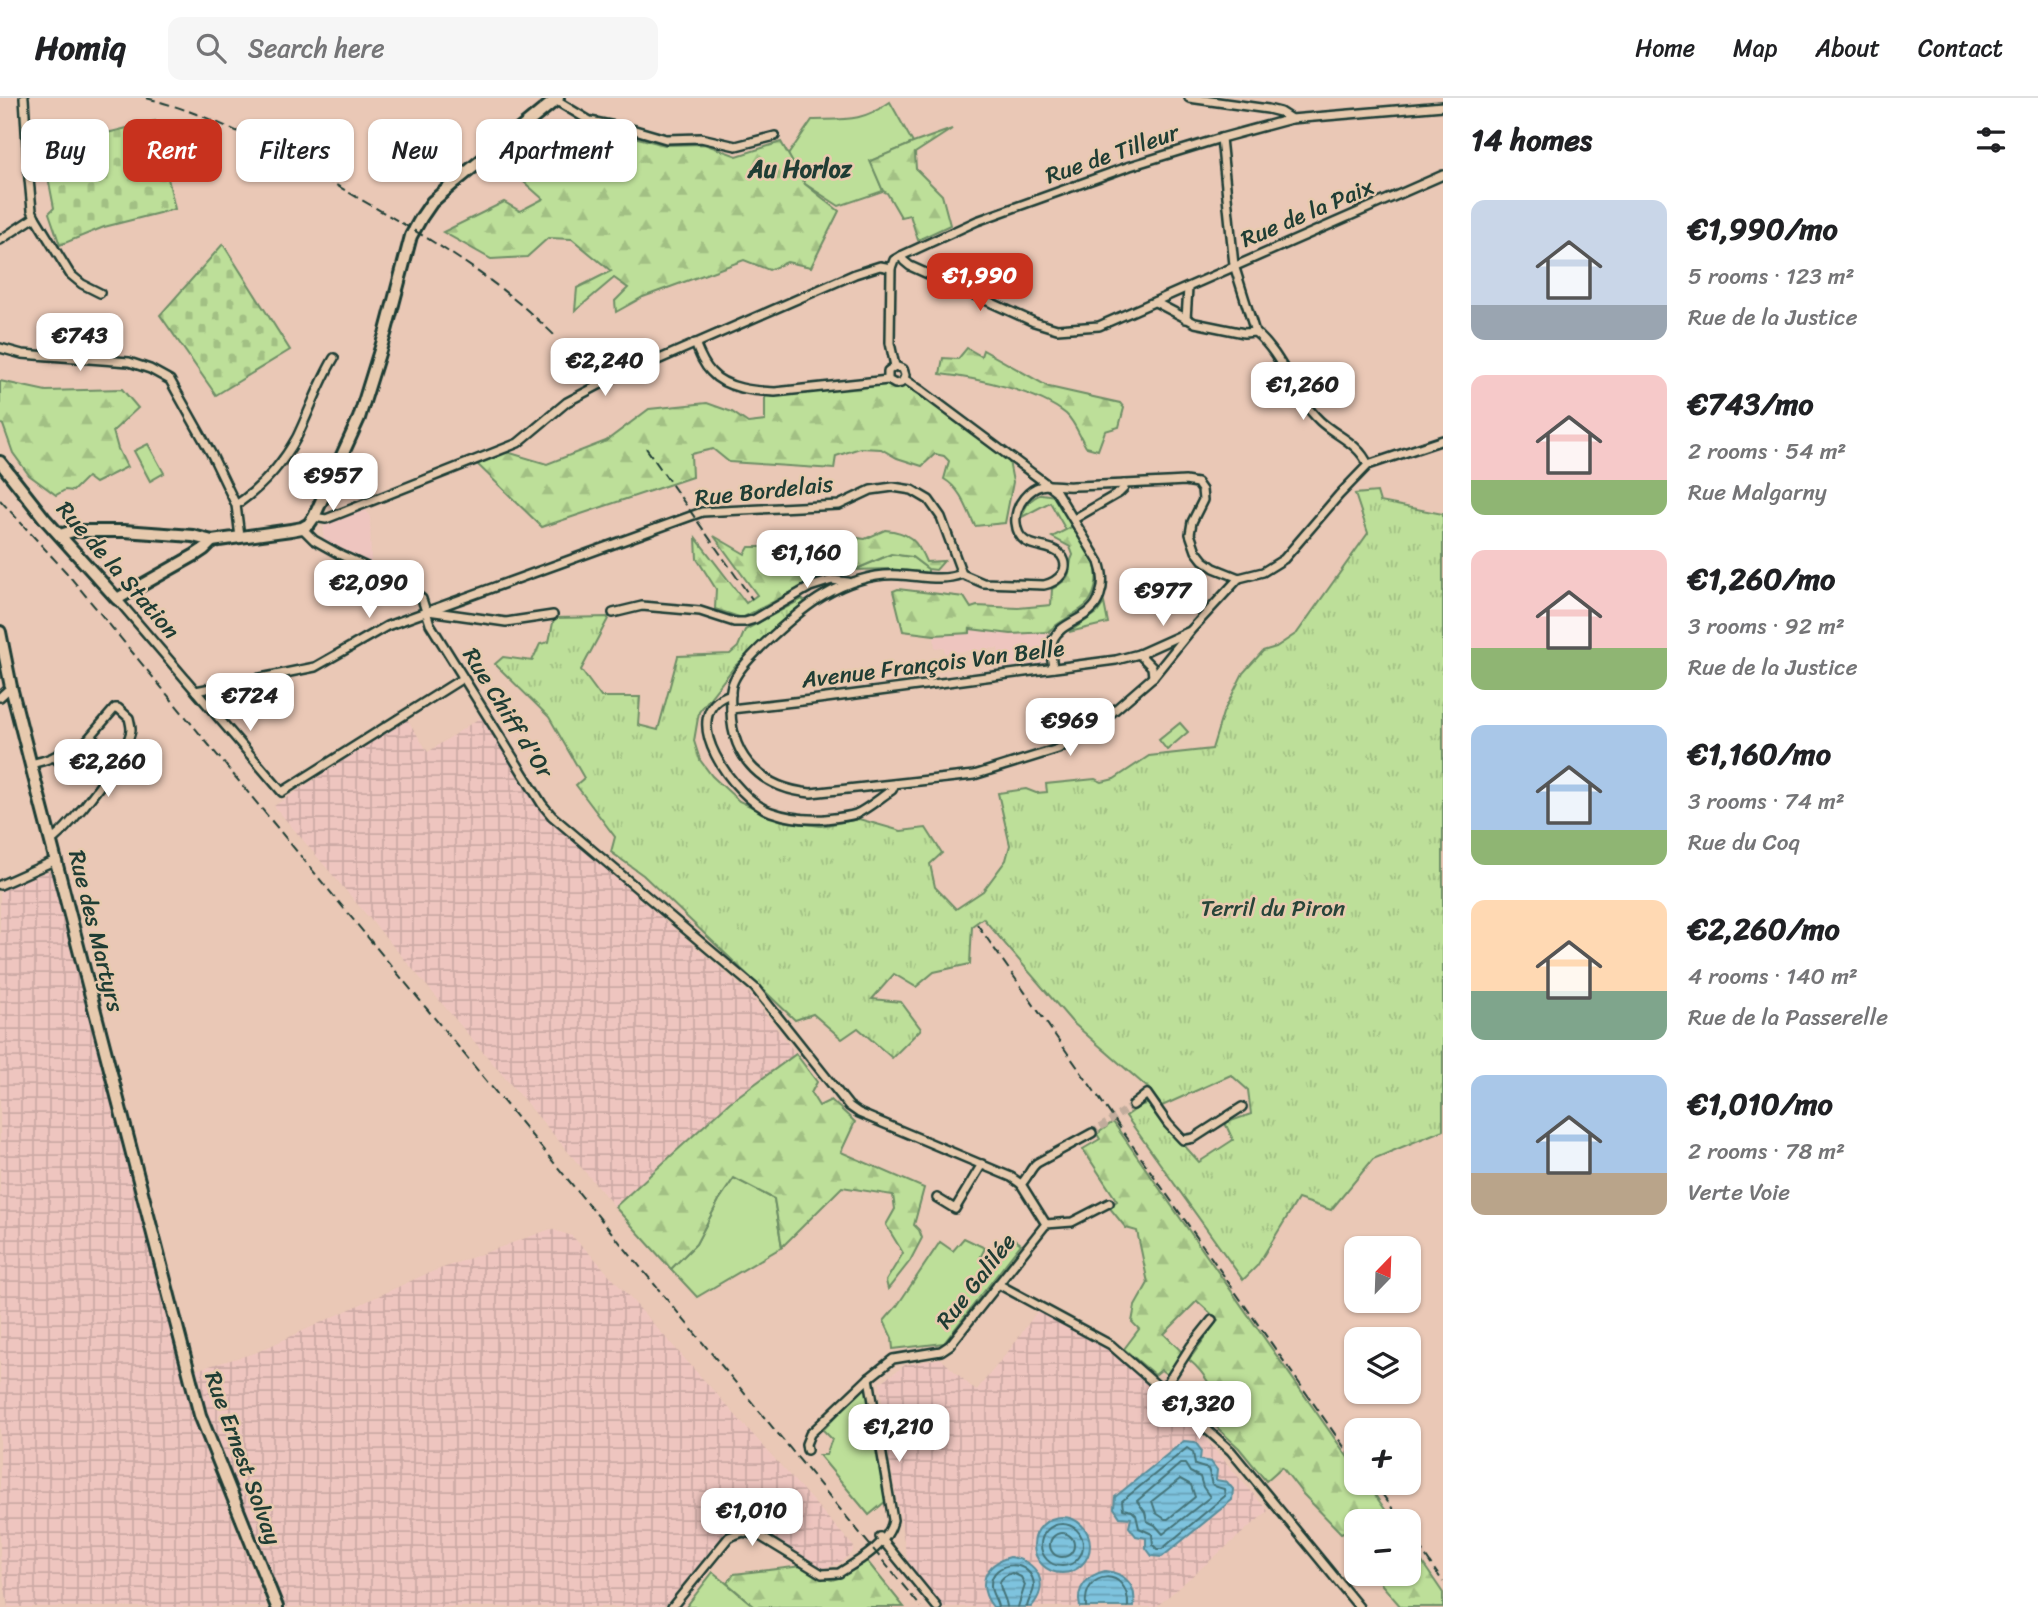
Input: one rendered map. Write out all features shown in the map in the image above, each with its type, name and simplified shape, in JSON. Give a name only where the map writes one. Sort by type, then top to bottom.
[{"type":"street","points":[[24,98],[32,210],[70,274],[100,293]]},
{"type":"street","points":[[1189,98],[1268,109],[1291,119]]},
{"type":"street","points":[[60,535],[73,531],[124,531],[193,536],[212,541],[302,528],[309,524],[359,418],[411,236],[421,218],[432,202],[556,99],[590,121],[667,139],[701,138],[736,146],[775,136]]},
{"type":"street","name":"Rue de Tilleur","points":[[891,268],[894,260],[901,256],[976,221],[1130,166],[1221,138],[1291,119],[1443,106]]},
{"type":"street","points":[[1221,138],[1234,265],[1255,332],[1264,339],[1319,420],[1361,451],[1368,465]]},
{"type":"street","name":"Rue de la Paix","points":[[901,256],[904,261],[922,271],[1034,322],[1057,329],[1099,326],[1443,175]]},
{"type":"street","points":[[0,240],[35,217]]},
{"type":"street","points":[[314,517],[326,519],[518,443],[567,402],[630,369],[637,369],[855,274],[880,266],[891,268],[890,343],[895,366]]},
{"type":"street","points":[[1186,319],[1188,288]]},
{"type":"street","points":[[1155,302],[1195,323],[1237,332],[1255,332]]},
{"type":"street","points":[[695,343],[704,363],[716,377],[757,391],[775,392],[888,380],[895,384],[901,383],[905,375],[903,369],[895,366]]},
{"type":"street","points":[[0,348],[22,355],[129,362],[170,380],[212,455],[236,505],[240,537]]},
{"type":"street","points":[[236,505],[253,494],[282,460],[296,438],[334,358]]},
{"type":"street","points":[[888,380],[888,371],[895,366]]},
{"type":"street","points":[[904,379],[1049,484],[1074,519],[1099,562],[1103,572],[1098,604],[1092,611],[1059,631],[1053,639],[1053,668]]},
{"type":"street","points":[[1239,578],[1214,568],[1203,561],[1196,551],[1190,534],[1192,522],[1203,500],[1202,490],[1197,483],[1185,481],[1068,486],[1049,484],[1037,487],[1026,494],[1020,504],[1015,518],[1017,531],[1026,541],[1060,554],[1064,570],[1054,583],[983,583],[962,574],[941,579],[882,575],[851,582],[821,597],[800,613],[740,667],[732,682],[731,694],[735,740],[756,774],[788,790],[811,793],[974,775],[1058,748],[1093,729],[1153,677],[1239,578],[1263,572],[1284,559],[1368,465],[1443,440]]},
{"type":"street","name":"Rue de la Station","points":[[0,462],[282,792],[463,678]]},
{"type":"street","points":[[1074,519],[1119,493],[1124,484]]},
{"type":"street","name":"Rue Bordelais","points":[[196,691],[315,667],[387,626],[702,512],[839,505],[871,490],[893,487],[912,490],[929,500],[941,517],[962,574]]},
{"type":"street","name":"Rue Chiff d'Or","points":[[302,528],[314,540],[405,584],[422,598],[430,624],[552,816],[755,988],[849,1106],[859,1113],[982,1164],[1021,1184]]},
{"type":"street","points":[[117,599],[195,555],[212,541]]},
{"type":"street","points":[[613,613],[642,606],[700,611],[734,622],[745,622],[810,587],[832,580],[851,582]]},
{"type":"street","points":[[427,611],[506,622],[553,615]]},
{"type":"street","name":"Avenue François Van Belle","points":[[732,709],[1116,660],[1139,654],[1192,630]]},
{"type":"street","name":"Rue des Martyrs","points":[[0,632],[11,687],[154,1239]]},
{"type":"street","points":[[1139,654],[1152,667],[1153,677]]},
{"type":"street","points":[[0,697],[11,687]]},
{"type":"street","points":[[731,694],[719,697],[711,705],[707,714],[707,731],[721,765],[735,785],[749,799],[770,812],[809,820],[856,814],[892,790],[895,784]]},
{"type":"street","points":[[51,841],[60,835],[97,790],[121,754],[131,730],[130,719],[115,708],[83,745],[83,750],[70,766],[64,766],[54,757]]},
{"type":"street","points":[[31,764],[54,757],[78,744],[83,745]]},
{"type":"street","points":[[0,885],[56,860]]},
{"type":"street","points":[[1133,1105],[1147,1094],[1183,1140],[1194,1138],[1242,1107]]},
{"type":"street","points":[[1046,1224],[1021,1184],[1037,1163],[1092,1133]]},
{"type":"street","points":[[937,1198],[955,1209],[982,1164]]},
{"type":"street","name":"Rue Galilée","points":[[807,1450],[810,1434],[893,1359],[941,1351],[950,1345],[1046,1224],[1072,1222],[1109,1203]]},
{"type":"street","name":"Rue Ernest Solvay","points":[[154,1239],[200,1415],[277,1607]]},
{"type":"street","points":[[998,1284],[1111,1345],[1163,1390],[1231,1451],[1359,1607]]},
{"type":"street","points":[[1163,1390],[1191,1346],[1212,1321]]},
{"type":"street","points":[[673,1607],[729,1537],[743,1532],[758,1535],[822,1574],[831,1575],[845,1569],[892,1527],[892,1513],[869,1378]]},
{"type":"street","points":[[881,1539],[937,1607]]},
{"type":"shaded area","points":[[365,508],[370,517],[371,563],[323,539],[324,523]]},
{"type":"shaded area","points":[[969,629],[1011,634],[1048,632],[1044,642],[1046,659],[1042,663],[1001,668],[998,648],[945,653],[944,647],[935,648],[934,635],[969,633]]},
{"type":"shaded area","points":[[481,717],[541,808],[566,835],[750,994],[796,1054],[730,1102],[615,1207],[274,806],[407,719],[428,752]]},
{"type":"shaded area","points":[[51,870],[190,1404],[199,1434],[267,1607],[8,1607],[0,1557],[0,890]]},
{"type":"shaded area","points":[[551,1229],[572,1236],[595,1259],[854,1547],[852,1553],[838,1564],[823,1568],[738,1516],[664,1607],[283,1607],[208,1419],[195,1370],[255,1353],[426,1274]]},
{"type":"shaded area","points":[[1038,1310],[1106,1348],[1179,1411],[1268,1511],[1156,1607],[943,1607],[908,1563],[886,1439],[880,1383],[905,1365],[940,1358],[976,1391]]},
{"type":"green space","points":[[890,102],[913,143],[871,161],[883,191],[839,206],[805,184],[788,155],[812,120],[862,116]]},
{"type":"green space","points":[[123,129],[123,182],[169,182],[175,209],[104,227],[60,245],[49,213],[54,208],[49,182],[109,182],[109,132]]},
{"type":"green space","points":[[952,129],[915,153],[916,169],[942,195],[950,225],[918,240],[910,215],[901,217],[887,193],[883,191],[870,161]]},
{"type":"green space","points":[[637,138],[665,145],[704,144],[737,156],[781,142],[805,184],[839,211],[811,267],[787,262],[769,270],[744,260],[643,297],[616,312],[615,301],[628,288],[614,278],[575,311],[577,288],[611,271],[572,239],[548,238],[527,257],[491,259],[443,232],[504,202],[520,211],[543,199],[524,182],[637,182]]},
{"type":"green space","points":[[223,244],[290,350],[216,395],[160,315]]},
{"type":"green space","points":[[967,348],[981,356],[983,350],[1049,387],[1120,403],[1124,408],[1119,427],[1105,431],[1098,450],[1086,447],[1069,417],[1040,399],[988,382],[940,374],[943,358],[958,359]]},
{"type":"green space","points":[[0,381],[46,391],[122,389],[138,408],[113,431],[127,467],[95,483],[87,477],[73,491],[65,490],[56,495],[29,475],[13,453],[0,423]]},
{"type":"green space","points":[[885,383],[894,389],[906,385],[1009,461],[1013,482],[1005,523],[975,526],[959,494],[944,479],[949,461],[944,456],[935,454],[922,466],[897,458],[881,449],[860,448],[836,456],[834,469],[729,462],[713,449],[691,454],[692,477],[542,527],[475,462],[507,452],[547,464],[606,441],[649,409],[707,403],[732,412],[748,423],[765,421],[765,396]]},
{"type":"green space","points":[[148,444],[164,473],[150,481],[134,451]]},
{"type":"green space","name":"Terril du Piron","points":[[1377,492],[1380,502],[1443,514],[1443,1130],[1373,1159],[1331,1210],[1298,1199],[1257,1266],[1243,1280],[1126,1116],[1150,1103],[1199,1162],[1233,1140],[1225,1123],[1251,1114],[1248,1090],[1231,1075],[1162,1106],[1149,1089],[1072,1022],[983,918],[972,926],[970,964],[934,972],[916,987],[894,974],[872,999],[901,1002],[921,1029],[892,1058],[858,1028],[842,1039],[813,1014],[795,1020],[643,875],[611,852],[615,837],[576,785],[584,778],[549,717],[495,664],[503,657],[532,661],[540,644],[549,642],[554,618],[609,617],[581,670],[601,697],[640,697],[638,725],[658,730],[678,656],[730,654],[738,647],[745,630],[802,599],[806,603],[735,666],[699,712],[694,741],[700,760],[712,776],[739,801],[782,821],[821,826],[859,819],[901,831],[926,828],[942,853],[930,864],[935,887],[956,909],[983,891],[1006,860],[1010,845],[998,793],[1026,789],[1036,793],[1047,792],[1046,784],[1095,779],[1102,782],[1114,779],[1149,756],[1212,749],[1223,713],[1243,673],[1263,651],[1276,647],[1297,633],[1368,533],[1355,494]]},
{"type":"green space","points":[[1042,494],[1058,499],[1073,526],[1066,530],[1050,502],[1022,517],[1029,503]]},
{"type":"green space","points":[[1073,526],[1095,565],[1095,587],[1085,606],[1048,632],[1011,634],[970,629],[970,633],[934,635],[903,631],[893,591],[898,589],[964,597],[971,608],[1051,605],[1052,589],[1068,576],[1073,555],[1070,547],[1052,537]]},
{"type":"green space","points":[[885,530],[911,538],[926,562],[944,561],[936,570],[928,569],[912,557],[891,554],[854,570],[817,579],[742,618],[715,609],[716,589],[697,559],[696,538],[746,603],[757,595],[714,536],[745,554],[749,547],[781,547],[799,556],[832,547],[843,536],[865,539]]},
{"type":"green space","points":[[892,554],[912,557],[928,569],[928,573],[888,569],[854,570]]},
{"type":"green space","points":[[1104,603],[1108,623],[1069,632],[1097,613]]},
{"type":"green space","points":[[1180,723],[1188,732],[1167,750],[1159,740]]},
{"type":"green space","points":[[796,1054],[817,1082],[811,1093],[819,1106],[831,1100],[855,1122],[841,1152],[924,1188],[914,1225],[922,1238],[910,1261],[888,1289],[886,1281],[903,1253],[886,1225],[895,1209],[893,1195],[842,1187],[782,1247],[774,1199],[734,1178],[696,1244],[671,1269],[615,1207],[730,1102]]},
{"type":"green space","points":[[1113,1122],[1344,1452],[1344,1495],[1375,1495],[1385,1509],[1344,1509],[1344,1532],[1341,1533],[1303,1494],[1282,1467],[1266,1481],[1239,1448],[1211,1422],[1222,1408],[1213,1397],[1216,1394],[1204,1376],[1189,1360],[1218,1320],[1197,1301],[1164,1334],[1183,1353],[1168,1375],[1161,1370],[1155,1375],[1124,1349],[1139,1329],[1132,1322],[1135,1306],[1148,1283],[1137,1231],[1126,1228],[1109,1207],[1117,1201],[1083,1149],[1100,1139],[1097,1134]]},
{"type":"green space","points":[[734,1178],[774,1199],[782,1247],[697,1297],[671,1269],[696,1244]]},
{"type":"green space","points":[[1010,1236],[1021,1244],[944,1343],[893,1349],[892,1338],[884,1321],[940,1242],[953,1251],[964,1238],[985,1248],[981,1256],[992,1262]]},
{"type":"green space","points":[[867,1384],[886,1501],[869,1515],[819,1455],[826,1455],[832,1439],[823,1430]]},
{"type":"green space","points":[[867,1561],[904,1607],[755,1607],[727,1583],[734,1574],[802,1566],[832,1580]]},
{"type":"green space","points":[[1421,1561],[1443,1593],[1443,1607],[1401,1607],[1383,1586],[1421,1586]]},
{"type":"green space","points":[[713,1572],[755,1607],[686,1607]]},
{"type":"water","points":[[1184,1441],[1195,1442],[1201,1450],[1200,1460],[1211,1462],[1217,1470],[1216,1480],[1227,1482],[1233,1489],[1232,1500],[1162,1557],[1152,1556],[1146,1548],[1146,1538],[1136,1536],[1129,1527],[1131,1518],[1120,1517],[1114,1508],[1115,1497]]},
{"type":"water","points":[[1056,1517],[1068,1517],[1078,1521],[1086,1529],[1090,1545],[1086,1561],[1078,1569],[1068,1573],[1056,1573],[1046,1569],[1038,1561],[1034,1551],[1034,1539],[1038,1529],[1046,1521]]},
{"type":"water","points":[[1010,1557],[1028,1563],[1038,1575],[1040,1590],[1031,1607],[993,1607],[988,1599],[985,1576],[994,1565]]},
{"type":"water","points":[[1105,1571],[1119,1575],[1128,1582],[1134,1593],[1134,1607],[1080,1607],[1079,1594],[1084,1583]]},
{"type":"tunnel","points":[[1092,1133],[1133,1105]]},
{"type":"railway","points":[[146,98],[227,127],[303,166],[433,242],[483,275],[554,335]]},
{"type":"railway","points":[[646,448],[752,599]]},
{"type":"railway","points":[[0,500],[66,572],[921,1607]]},
{"type":"railway","points":[[977,924],[1344,1447]]},
{"type":"railway","points":[[1383,1495],[1393,1509]]},
{"type":"railway","points":[[1421,1550],[1443,1582]]},
{"type":"district","name":"Au Horloz","points":[[800,169]]}]
